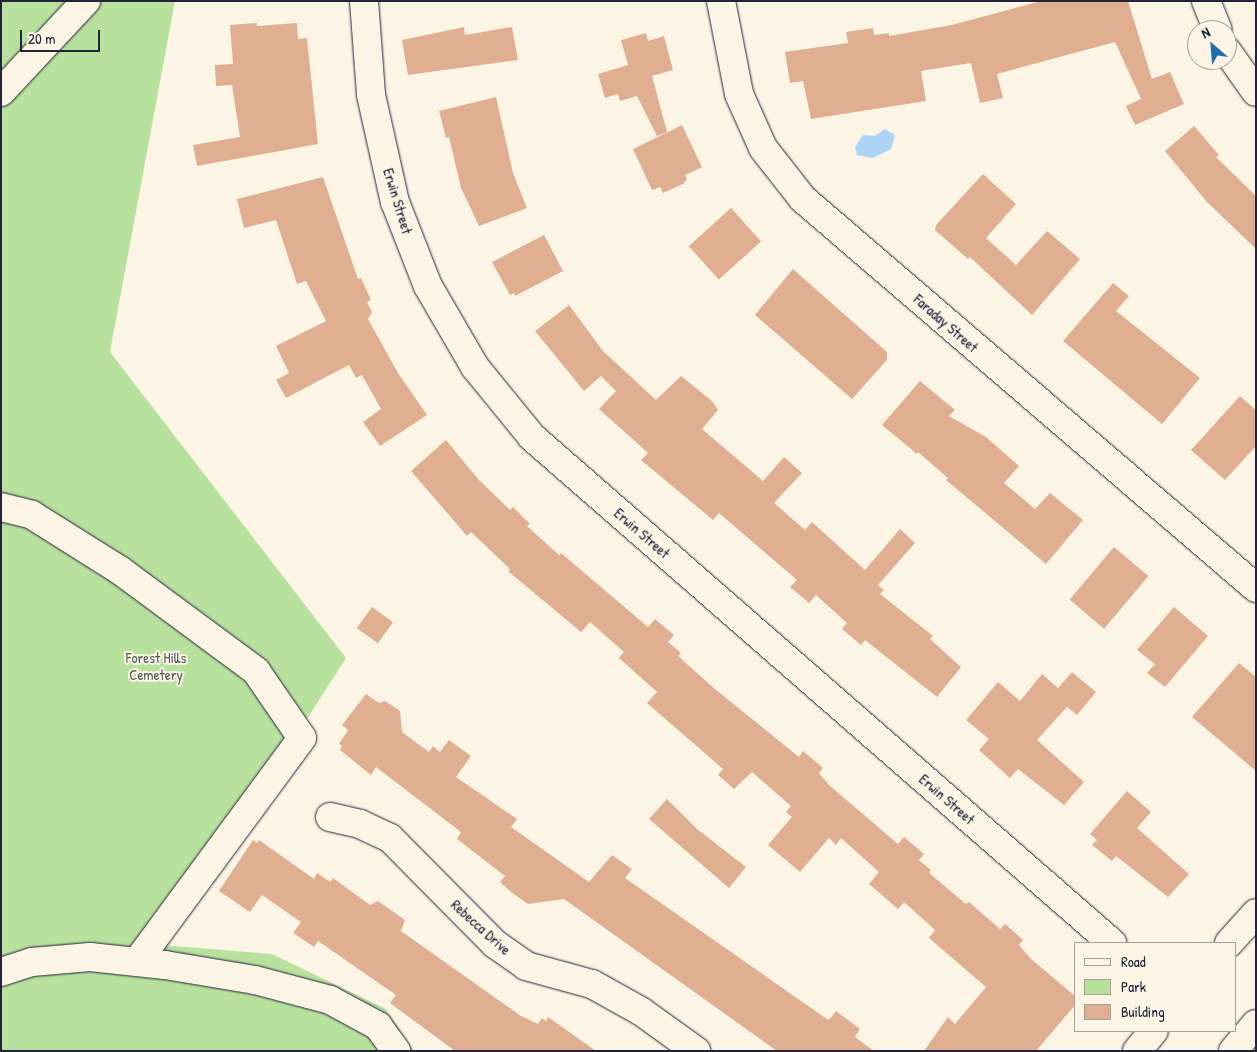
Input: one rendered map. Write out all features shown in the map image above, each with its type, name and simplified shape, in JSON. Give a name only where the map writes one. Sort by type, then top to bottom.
[{"type":"street","points":[[1,92],[86,1]]},
{"type":"street","name":"Erwin Street","points":[[364,1],[371,94],[395,202],[428,286],[475,367],[532,436],[1111,942]]},
{"type":"street","name":"Faraday Street","points":[[722,1],[739,94],[763,148],[803,199],[1256,588]]},
{"type":"street","points":[[1206,1],[1214,20]]},
{"type":"street","points":[[1237,65],[1256,92]]},
{"type":"street","points":[[1,507],[32,515],[121,571],[256,672],[302,738],[136,962]]},
{"type":"street","name":"Rebecca Drive","points":[[330,817],[360,824],[390,838],[495,944],[526,966],[592,984],[642,1012],[696,1051]]},
{"type":"street","points":[[1230,942],[1256,912]]},
{"type":"street","points":[[1,972],[32,962],[90,957],[255,980],[330,1000],[378,1026],[396,1051]]},
{"type":"street","points":[[1233,1051],[1256,1024]]},
{"type":"street","points":[[1137,1051],[1153,1032]]},
{"type":"green space","name":"Forest Hills Cemetery","points":[[1,1],[175,1],[110,352],[346,658],[162,945],[272,954],[386,1009],[414,1051],[1,1051]]},
{"type":"water","points":[[885,129],[895,135],[891,149],[873,158],[857,155],[855,147],[863,135],[875,136]]},
{"type":"building","points":[[1041,1],[1128,1],[1152,79],[1170,72],[1184,104],[1135,125],[1126,106],[1141,99],[1115,42],[997,74],[1003,98],[980,103],[971,63],[921,71],[926,101],[811,119],[803,81],[790,83],[785,52],[848,43],[846,32],[873,28],[874,35],[889,33],[889,36],[952,25]]},
{"type":"building","points":[[257,23],[257,26],[297,23],[298,39],[307,38],[318,144],[197,166],[193,145],[240,137],[232,85],[216,86],[215,65],[233,64],[230,25]]},
{"type":"building","points":[[464,27],[465,35],[512,27],[518,60],[408,75],[402,40]]},
{"type":"building","points":[[646,33],[648,41],[664,36],[673,70],[652,76],[667,132],[657,136],[637,96],[620,101],[618,94],[605,98],[598,74],[628,65],[621,40]]},
{"type":"building","points":[[496,97],[513,173],[527,208],[479,226],[461,188],[449,137],[446,138],[439,111]]},
{"type":"building","points":[[682,125],[702,167],[685,175],[687,179],[683,184],[663,193],[660,187],[652,190],[633,149]]},
{"type":"building","points":[[1194,126],[1219,155],[1216,157],[1256,196],[1256,249],[1207,202],[1165,151]]},
{"type":"building","points":[[983,174],[1016,204],[986,238],[1016,265],[1047,231],[1080,259],[1032,315],[970,257],[968,259],[935,230],[936,225]]},
{"type":"building","points":[[323,177],[358,279],[361,278],[371,300],[367,302],[372,312],[368,319],[398,373],[427,415],[380,446],[363,422],[381,409],[362,375],[356,378],[349,365],[286,398],[276,380],[289,373],[276,346],[326,321],[306,281],[297,284],[276,220],[244,228],[237,199]]},
{"type":"building","points":[[731,208],[761,241],[719,280],[689,246]]},
{"type":"building","points":[[544,235],[563,271],[515,296],[514,293],[510,295],[492,262]]},
{"type":"building","points":[[793,269],[887,352],[887,360],[852,399],[755,315]]},
{"type":"building","points":[[1113,283],[1129,296],[1116,311],[1200,378],[1162,424],[1063,341]]},
{"type":"building","points":[[569,305],[603,351],[656,400],[681,376],[712,401],[718,410],[702,429],[763,481],[784,457],[802,473],[774,503],[805,530],[812,522],[865,570],[900,529],[915,543],[878,585],[884,590],[880,594],[933,636],[930,639],[961,667],[937,697],[865,640],[861,645],[842,629],[847,623],[816,595],[809,603],[790,587],[797,580],[719,513],[713,520],[641,460],[648,453],[599,409],[616,391],[601,376],[584,391],[535,331]]},
{"type":"building","points":[[920,381],[955,410],[949,416],[986,437],[1019,466],[1004,483],[1035,509],[1050,493],[1083,520],[1046,564],[946,480],[948,478],[918,452],[917,454],[882,425]]},
{"type":"building","points":[[1240,396],[1256,410],[1256,446],[1225,480],[1191,450]]},
{"type":"building","points":[[446,440],[479,480],[510,510],[513,507],[530,524],[527,526],[559,555],[561,553],[648,627],[655,619],[674,635],[668,642],[681,653],[678,656],[715,689],[799,757],[803,751],[823,768],[819,773],[829,785],[898,844],[904,837],[924,854],[919,860],[931,870],[929,873],[966,904],[969,902],[1000,929],[1005,924],[1023,940],[1019,945],[1030,958],[1074,995],[1074,1006],[1036,1051],[924,1051],[948,1017],[955,1024],[986,987],[929,938],[935,930],[904,902],[898,909],[869,884],[879,872],[841,838],[836,845],[829,838],[800,872],[768,845],[792,817],[786,812],[791,806],[752,772],[734,789],[718,775],[723,769],[647,703],[657,692],[619,658],[624,652],[590,622],[581,632],[508,571],[510,569],[471,532],[467,536],[411,471]]},
{"type":"building","points":[[1114,547],[1148,576],[1104,629],[1070,600]]},
{"type":"building","points":[[372,607],[393,622],[378,643],[357,628]]},
{"type":"building","points":[[1174,607],[1208,636],[1165,687],[1147,673],[1155,664],[1137,650]]},
{"type":"building","points":[[1239,663],[1256,677],[1256,771],[1192,717]]},
{"type":"building","points":[[1072,672],[1096,692],[1077,715],[1067,707],[1037,740],[1084,782],[1064,805],[1018,769],[1010,778],[979,750],[989,739],[966,720],[998,682],[1020,701],[1042,674],[1058,688]]},
{"type":"building","points":[[366,694],[379,703],[385,701],[400,711],[402,732],[429,752],[433,746],[440,752],[449,740],[471,756],[456,777],[517,819],[511,827],[589,882],[612,855],[632,869],[625,878],[824,1017],[829,1020],[836,1011],[860,1029],[855,1037],[874,1051],[777,1051],[564,899],[528,904],[500,882],[505,876],[457,839],[461,832],[376,767],[371,775],[340,750],[342,746],[339,744],[348,730],[342,725]]},
{"type":"building","points":[[1127,791],[1151,812],[1137,828],[1189,874],[1168,897],[1116,856],[1112,861],[1092,845],[1097,840],[1090,834]]},
{"type":"building","points":[[667,799],[697,829],[746,867],[729,888],[649,819]]},
{"type":"building","points":[[253,840],[257,843],[259,840],[314,879],[317,873],[330,882],[333,878],[370,905],[378,901],[405,920],[401,931],[521,1016],[538,1024],[542,1018],[546,1021],[548,1017],[596,1051],[455,1051],[390,1003],[396,995],[318,941],[314,947],[293,933],[301,922],[262,895],[250,912],[219,891]]}]
